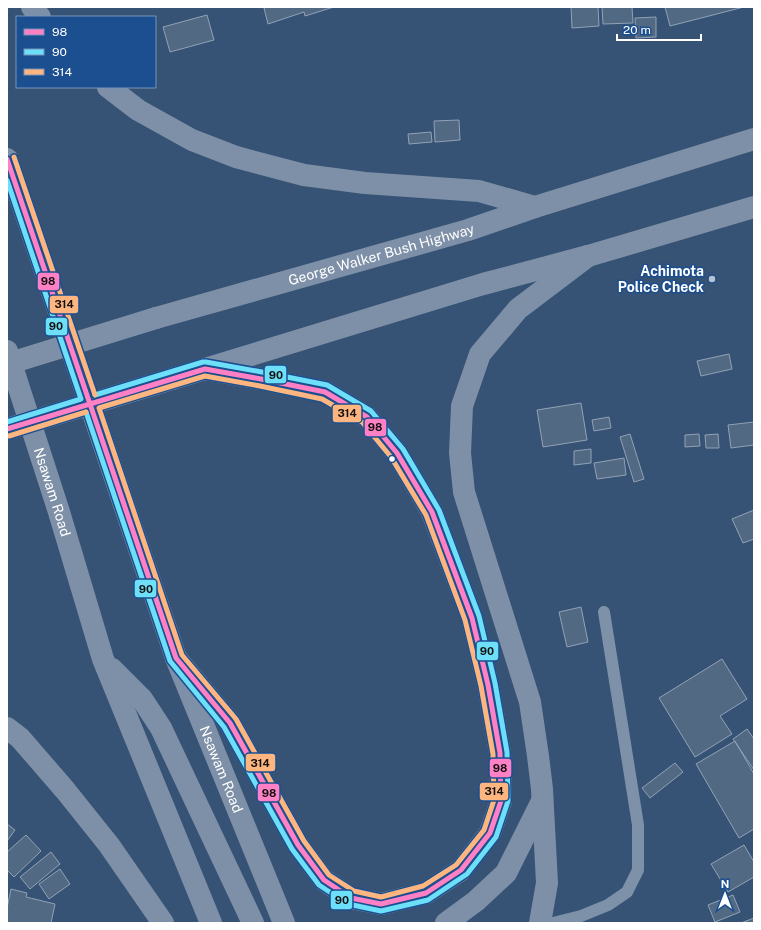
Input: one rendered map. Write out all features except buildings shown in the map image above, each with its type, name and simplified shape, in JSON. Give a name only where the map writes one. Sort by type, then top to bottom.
[{"type":"highway","points":[[32,7],[39,16]]},
{"type":"highway","points":[[109,88],[138,110],[192,140],[236,157],[304,175],[365,183],[479,191],[535,207]]},
{"type":"highway","name":"George Walker Bush Highway","points":[[7,364],[156,318],[468,230],[535,207],[754,140]]},
{"type":"highway","name":"Nsawam Road","points":[[7,159],[176,658],[284,923]]},
{"type":"highway","points":[[7,430],[172,378],[483,284],[588,256],[754,208]]},
{"type":"highway","points":[[540,923],[547,883],[543,800],[530,702],[464,492],[460,452],[462,406],[480,354],[518,309],[588,256]]},
{"type":"highway","name":"Nsawam Road","points":[[7,351],[59,512],[103,659],[211,923]]},
{"type":"highway","points":[[176,658],[230,723],[298,845],[324,880],[351,898],[381,904],[426,893],[461,870],[490,833],[501,801],[500,753],[488,686],[472,618],[432,512],[397,452],[367,417],[325,392],[262,378],[205,369]]},
{"type":"highway","points":[[103,659],[142,699],[161,728],[253,923]]},
{"type":"highway","points":[[7,728],[20,738],[65,790],[109,845],[163,923]]},
{"type":"highway","points":[[446,923],[476,901],[506,873],[543,800]]},
{"type":"lane","points":[[553,923],[582,916],[608,905],[627,892],[638,870],[638,825],[604,612]]},
{"type":"transit line","name":"314","points":[[14,157],[95,395]]},
{"type":"transit line","name":"98","points":[[7,159],[90,404]]},
{"type":"transit line","name":"90","points":[[7,180],[81,399],[7,422]]},
{"type":"transit line","name":"90","points":[[86,412],[170,661],[224,727],[292,849],[319,885],[348,904],[381,911],[428,900],[467,874],[496,837],[508,801],[507,752],[495,683],[479,616],[439,510],[403,449],[371,411],[327,385],[206,362],[95,395]]},
{"type":"transit line","name":"98","points":[[205,369],[325,392],[367,417],[397,453],[432,512],[472,618],[488,685],[500,753],[501,801],[490,833],[461,870],[426,893],[381,904],[351,898],[324,880],[298,845],[230,723],[176,658],[90,404],[205,369]]},
{"type":"transit line","name":"314","points":[[205,376],[322,399],[362,422],[391,457],[426,515],[465,620],[481,686],[493,754],[494,800],[484,830],[456,865],[423,886],[381,897],[354,891],[329,875],[304,841],[236,719],[182,655],[99,408],[205,376]]},
{"type":"transit line","name":"98","points":[[7,429],[90,404]]},
{"type":"transit line","name":"314","points":[[9,436],[86,412]]},
{"type":"place","name":"Achimota Police Check","points":[[712,279]]}]
